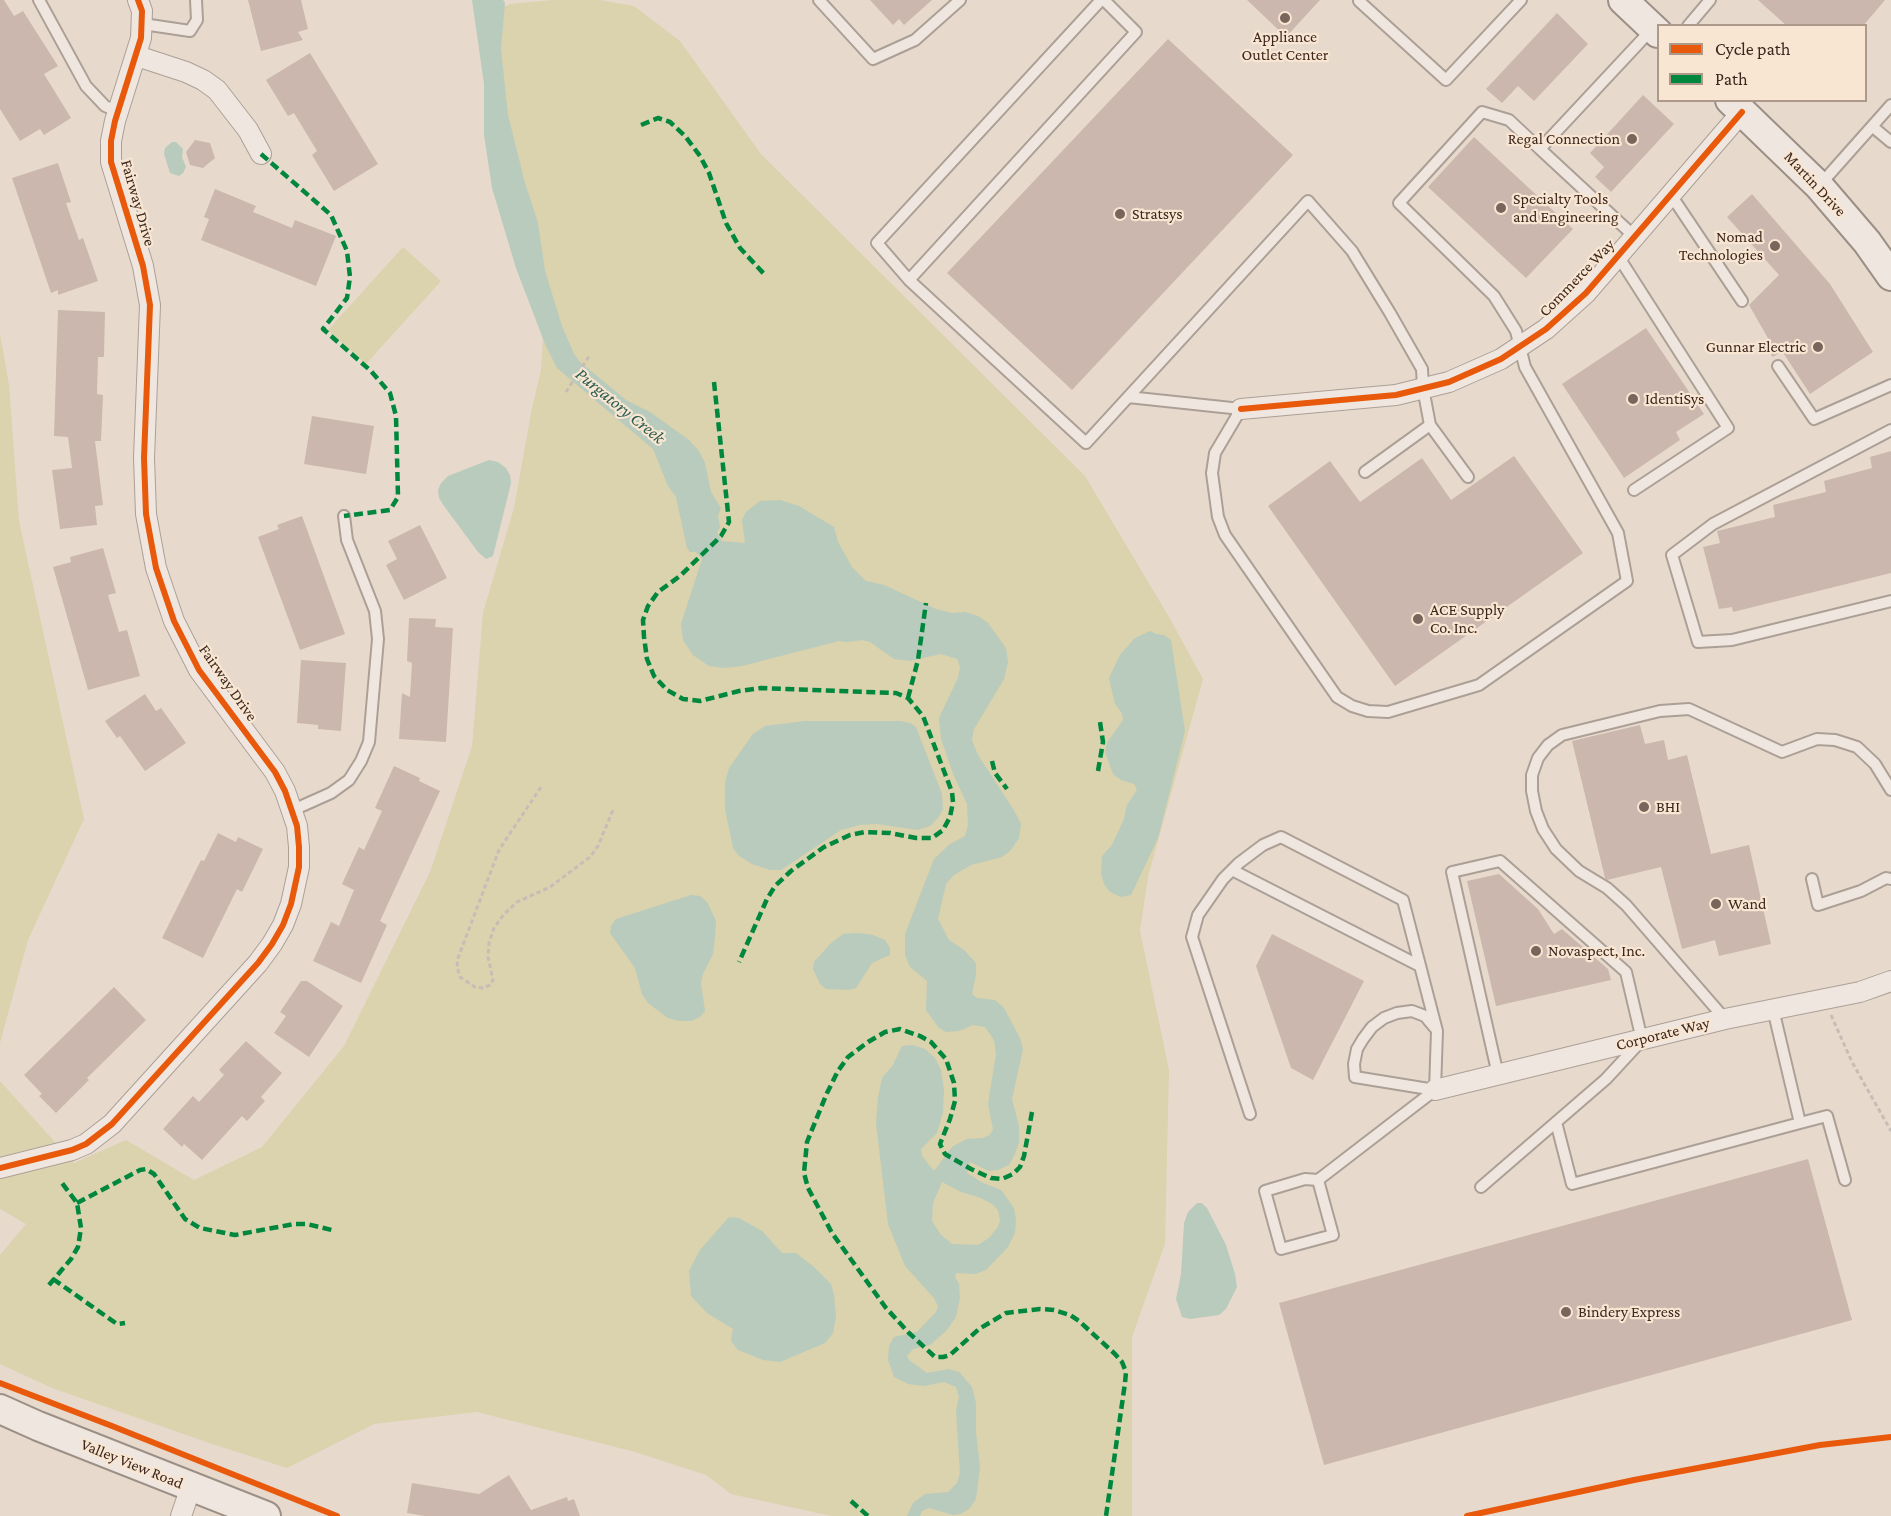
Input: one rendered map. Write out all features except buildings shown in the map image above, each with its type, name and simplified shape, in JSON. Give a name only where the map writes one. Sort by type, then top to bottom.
[{"type":"main road","points":[[1623,0],[1656,30]]},
{"type":"main road","name":"Martin Drive","points":[[1736,106],[1819,186],[1867,242],[1891,276]]},
{"type":"main road","name":"Valley View Road","points":[[0,1409],[266,1516]]},
{"type":"street","name":"Fairway Drive","points":[[0,1168],[58,1155],[86,1144],[125,1110],[258,963],[283,925],[296,883],[299,847],[293,810],[276,772],[199,670],[174,621],[156,568],[146,514],[144,458],[150,305],[143,266],[111,162],[111,141],[137,56],[143,24],[138,0]]},
{"type":"street","points":[[137,56],[186,72],[217,90],[248,130],[261,154]]},
{"type":"street","name":"Commerce Way","points":[[1241,409],[1396,395],[1449,382],[1520,348],[1546,329],[1586,293],[1671,195],[1736,106]]},
{"type":"street","name":"Corporate Way","points":[[1435,1090],[1725,1019],[1860,992],[1891,981]]},
{"type":"street","points":[[181,1516],[191,1487]]},
{"type":"lane","points":[[39,0],[86,86],[105,106],[118,112]]},
{"type":"lane","points":[[143,24],[190,31],[197,20],[196,0]]},
{"type":"lane","points":[[819,0],[873,59],[915,40],[960,0]]},
{"type":"lane","points":[[909,280],[1136,32],[1102,0],[877,243],[909,280],[1086,443],[1308,201],[1352,251],[1390,313],[1422,369],[1430,425],[1468,477]]},
{"type":"lane","points":[[1359,1],[1446,80],[1521,0]]},
{"type":"lane","points":[[1690,24],[1710,0]]},
{"type":"lane","points":[[1540,149],[1656,30]]},
{"type":"lane","points":[[1819,186],[1891,105]]},
{"type":"lane","points":[[1128,397],[1241,409],[1215,453],[1212,473],[1218,517],[1225,535],[1337,698],[1368,711],[1388,711],[1479,685],[1627,581],[1618,533],[1525,367],[1516,331],[1494,296],[1399,203],[1482,112],[1509,120],[1635,237]]},
{"type":"lane","points":[[1873,127],[1891,142]]},
{"type":"lane","points":[[1671,195],[1742,301]]},
{"type":"lane","points":[[1618,256],[1728,428],[1634,490]]},
{"type":"lane","points":[[1778,366],[1814,419],[1891,385]]},
{"type":"lane","points":[[1365,472],[1430,425]]},
{"type":"lane","points":[[1891,430],[1713,524],[1672,555],[1698,642],[1732,640],[1891,601]]},
{"type":"lane","points":[[293,810],[331,793],[349,780],[369,742],[378,639],[375,611],[348,540],[344,516]]},
{"type":"lane","points":[[1725,1019],[1626,905],[1607,888],[1579,870],[1556,849],[1543,829],[1532,791],[1532,775],[1538,758],[1548,745],[1562,735],[1660,711],[1689,709],[1782,752],[1817,739],[1835,740],[1857,747],[1875,764],[1891,790]]},
{"type":"lane","points":[[1250,1114],[1192,937],[1198,915],[1211,894],[1232,870],[1263,845],[1281,837],[1403,900],[1437,1031],[1435,1090]]},
{"type":"lane","points":[[1481,1187],[1606,1079],[1642,1040],[1626,972],[1500,861],[1452,872],[1498,1075]]},
{"type":"lane","points":[[1232,870],[1420,966]]},
{"type":"lane","points":[[1812,879],[1818,905],[1861,891],[1886,878],[1891,879]]},
{"type":"lane","points":[[1773,1009],[1800,1123]]},
{"type":"lane","points":[[1435,1090],[1355,1077],[1354,1064],[1357,1049],[1363,1039],[1372,1027],[1390,1015],[1412,1011],[1425,1016],[1437,1031]]},
{"type":"lane","points":[[1318,1180],[1333,1234],[1281,1249],[1265,1191],[1305,1179],[1318,1180],[1435,1090]]},
{"type":"lane","points":[[1556,1122],[1572,1184],[1827,1116],[1845,1180]]},
{"type":"path","points":[[566,393],[590,355]]},
{"type":"path","points":[[541,787],[499,850],[458,958],[457,968],[460,977],[475,987],[483,988],[490,985],[493,980],[488,957],[489,944],[494,928],[504,914],[517,902],[550,887],[590,857],[598,846],[613,810]]},
{"type":"path","points":[[1827,998],[1833,1022],[1852,1062],[1891,1131]]},
{"type":"shaded area","points":[[553,0],[600,0],[634,6],[680,41],[761,154],[1085,476],[1203,679],[1148,877],[1140,931],[1169,1070],[1165,1244],[1132,1337],[1132,1516],[831,1516],[731,1494],[706,1475],[635,1452],[477,1412],[374,1424],[287,1468],[52,1388],[0,1364],[0,1255],[26,1224],[0,1209],[0,1081],[74,1163],[126,1140],[194,1180],[262,1147],[344,1046],[430,872],[472,746],[483,613],[514,508],[541,370],[544,319],[485,16],[510,4]]},
{"type":"shaded area","points":[[403,247],[441,281],[366,364],[328,330]]},
{"type":"shaded area","points":[[0,334],[9,385],[19,521],[84,819],[28,940],[0,1043]]},
{"type":"water","name":"Purgatory Creek","points":[[472,0],[503,0],[505,3],[501,49],[508,115],[525,183],[538,223],[545,271],[562,326],[580,362],[626,400],[650,412],[689,440],[699,451],[705,463],[711,492],[721,508],[718,516],[720,527],[717,533],[722,541],[745,543],[742,520],[746,512],[760,501],[780,500],[799,506],[834,527],[838,542],[852,567],[866,581],[884,585],[936,609],[952,613],[965,612],[978,616],[988,623],[1006,648],[1008,662],[1004,679],[974,729],[972,740],[978,755],[1021,824],[1019,838],[1011,850],[1002,857],[971,865],[954,875],[946,884],[938,919],[949,940],[964,950],[976,963],[972,994],[977,998],[995,1000],[1004,1008],[1020,1038],[1023,1049],[1012,1099],[1019,1126],[1019,1142],[1015,1154],[1009,1165],[998,1170],[989,1171],[970,1162],[967,1173],[1001,1190],[1014,1208],[1015,1233],[1008,1247],[986,1270],[975,1274],[956,1273],[960,1298],[956,1317],[946,1331],[930,1345],[913,1349],[907,1356],[927,1373],[949,1369],[959,1372],[972,1387],[976,1403],[976,1433],[980,1467],[976,1499],[970,1508],[961,1514],[953,1515],[929,1508],[922,1511],[920,1516],[907,1516],[913,1503],[925,1494],[948,1492],[957,1483],[960,1473],[956,1411],[959,1397],[956,1387],[944,1382],[924,1386],[908,1384],[894,1377],[888,1360],[889,1346],[894,1337],[917,1332],[936,1312],[938,1306],[934,1298],[905,1266],[888,1224],[876,1123],[882,1078],[893,1065],[902,1046],[913,1045],[925,1049],[935,1058],[941,1070],[944,1090],[943,1112],[937,1133],[921,1149],[922,1156],[934,1171],[953,1146],[967,1139],[983,1138],[990,1135],[993,1129],[988,1104],[996,1054],[994,1040],[985,1027],[973,1025],[959,1031],[946,1032],[939,1028],[926,1010],[927,981],[910,967],[905,955],[905,934],[934,859],[950,844],[965,836],[968,825],[967,804],[941,739],[939,718],[958,678],[960,667],[957,659],[941,654],[910,661],[894,659],[870,642],[862,640],[839,641],[742,666],[724,668],[709,666],[693,655],[683,640],[681,624],[702,559],[696,552],[690,552],[687,548],[676,497],[668,486],[653,449],[557,368],[545,344],[516,268],[492,188],[484,135],[484,84]],"holes":[[[942,1182],[961,1192],[981,1198],[998,1210],[1000,1220],[998,1227],[989,1238],[978,1245],[952,1244],[941,1235],[932,1221],[933,1203]]]},
{"type":"water","points":[[172,142],[176,142],[183,149],[182,157],[186,167],[179,176],[170,173],[164,154],[165,148]]},
{"type":"water","points":[[489,460],[498,462],[506,468],[511,483],[493,556],[486,559],[478,552],[444,506],[439,498],[438,490],[448,476]]},
{"type":"water","points":[[1150,631],[1164,635],[1171,640],[1185,731],[1158,838],[1131,895],[1121,897],[1110,892],[1104,884],[1101,873],[1102,856],[1112,845],[1124,819],[1127,805],[1137,790],[1134,784],[1121,780],[1113,774],[1105,752],[1107,743],[1123,720],[1122,713],[1115,704],[1109,678],[1120,655],[1135,638]]},
{"type":"water","points":[[805,721],[900,721],[916,727],[942,794],[943,809],[938,818],[930,826],[918,830],[877,824],[859,825],[841,830],[781,870],[770,870],[752,864],[739,856],[733,848],[725,809],[725,783],[729,768],[753,734],[765,726]]},
{"type":"water","points":[[691,895],[700,896],[707,902],[716,921],[715,937],[713,954],[701,983],[705,1011],[700,1017],[691,1021],[679,1021],[668,1018],[648,1003],[642,994],[635,968],[610,933],[611,926],[616,919]]},
{"type":"water","points":[[859,933],[885,940],[890,948],[890,955],[872,963],[856,988],[826,989],[820,984],[813,969],[814,962],[831,943],[843,934]]},
{"type":"water","points":[[1197,1203],[1202,1203],[1207,1208],[1226,1245],[1237,1287],[1226,1309],[1219,1315],[1190,1319],[1182,1317],[1176,1299],[1181,1274],[1184,1223],[1188,1212]]},
{"type":"water","points":[[729,1217],[739,1218],[762,1231],[782,1253],[796,1253],[831,1284],[836,1317],[833,1333],[825,1343],[780,1362],[763,1360],[738,1350],[731,1341],[733,1329],[707,1313],[691,1296],[689,1271],[700,1250]]},
{"type":"marked path","points":[[641,125],[658,118],[670,122],[685,136],[709,173],[726,223],[740,248],[765,275]]},
{"type":"marked path","points":[[261,154],[331,215],[347,251],[350,277],[347,298],[323,329],[371,371],[390,393],[396,416],[398,497],[390,510],[344,516]]},
{"type":"marked path","points":[[714,382],[729,522],[721,536],[680,576],[658,592],[648,606],[643,620],[644,637],[647,659],[654,676],[667,690],[683,699],[700,701],[761,688],[896,693],[908,698],[923,716],[952,792],[953,802],[950,817],[943,830],[932,838],[865,832],[850,835],[824,847],[791,871],[775,886],[767,899],[739,962]]},
{"type":"marked path","points":[[908,698],[918,660],[926,603]]},
{"type":"marked path","points":[[1098,771],[1103,742],[1100,722]]},
{"type":"marked path","points":[[992,761],[995,773],[1007,789]]},
{"type":"marked path","points":[[1032,1112],[1024,1156],[1020,1167],[1013,1174],[1002,1179],[991,1178],[971,1169],[945,1154],[940,1144],[955,1101],[954,1083],[946,1059],[931,1042],[920,1036],[900,1029],[885,1032],[848,1057],[838,1071],[807,1142],[804,1173],[808,1188],[832,1233],[886,1308],[935,1357],[950,1355],[979,1329],[1006,1313],[1040,1309],[1070,1315],[1115,1354],[1122,1362],[1126,1372],[1106,1516]]},
{"type":"marked path","points":[[77,1203],[146,1169],[154,1174],[185,1219],[200,1228],[235,1235],[294,1224],[307,1224],[332,1230]]},
{"type":"marked path","points":[[49,1285],[78,1247],[81,1228],[77,1203],[62,1183]]},
{"type":"marked path","points":[[53,1279],[117,1324],[125,1323]]},
{"type":"marked path","points":[[851,1501],[868,1516]]},
{"type":"cycle path","points":[[0,1168],[72,1150],[86,1144],[112,1124],[258,963],[272,944],[291,904],[299,867],[297,826],[285,791],[275,772],[199,670],[174,621],[156,568],[146,514],[144,458],[150,305],[143,266],[111,162],[111,141],[115,121],[141,38],[142,11],[138,0]]},
{"type":"cycle path","points":[[1241,409],[1396,395],[1449,382],[1501,359],[1546,329],[1586,293],[1742,112]]},
{"type":"cycle path","points":[[0,1383],[337,1516]]},
{"type":"cycle path","points":[[1467,1516],[1634,1480],[1820,1445],[1891,1437]]},
{"type":"place","name":"Appliance Outlet Center","points":[[1285,18]]},
{"type":"place","name":"Regal Connection","points":[[1632,139]]},
{"type":"place","name":"Specialty Tools and Engineering","points":[[1501,208]]},
{"type":"place","name":"Stratsys","points":[[1120,214]]},
{"type":"place","name":"Nomad Technologies","points":[[1775,246]]},
{"type":"place","name":"Gunnar Electric","points":[[1818,347]]},
{"type":"place","name":"IdentiSys","points":[[1633,399]]},
{"type":"place","name":"ACE Supply Co. Inc.","points":[[1418,619]]},
{"type":"place","name":"BHI","points":[[1644,807]]},
{"type":"place","name":"Wand","points":[[1716,904]]},
{"type":"place","name":"Novaspect, Inc.","points":[[1536,951]]},
{"type":"place","name":"Bindery Express","points":[[1566,1312]]}]
